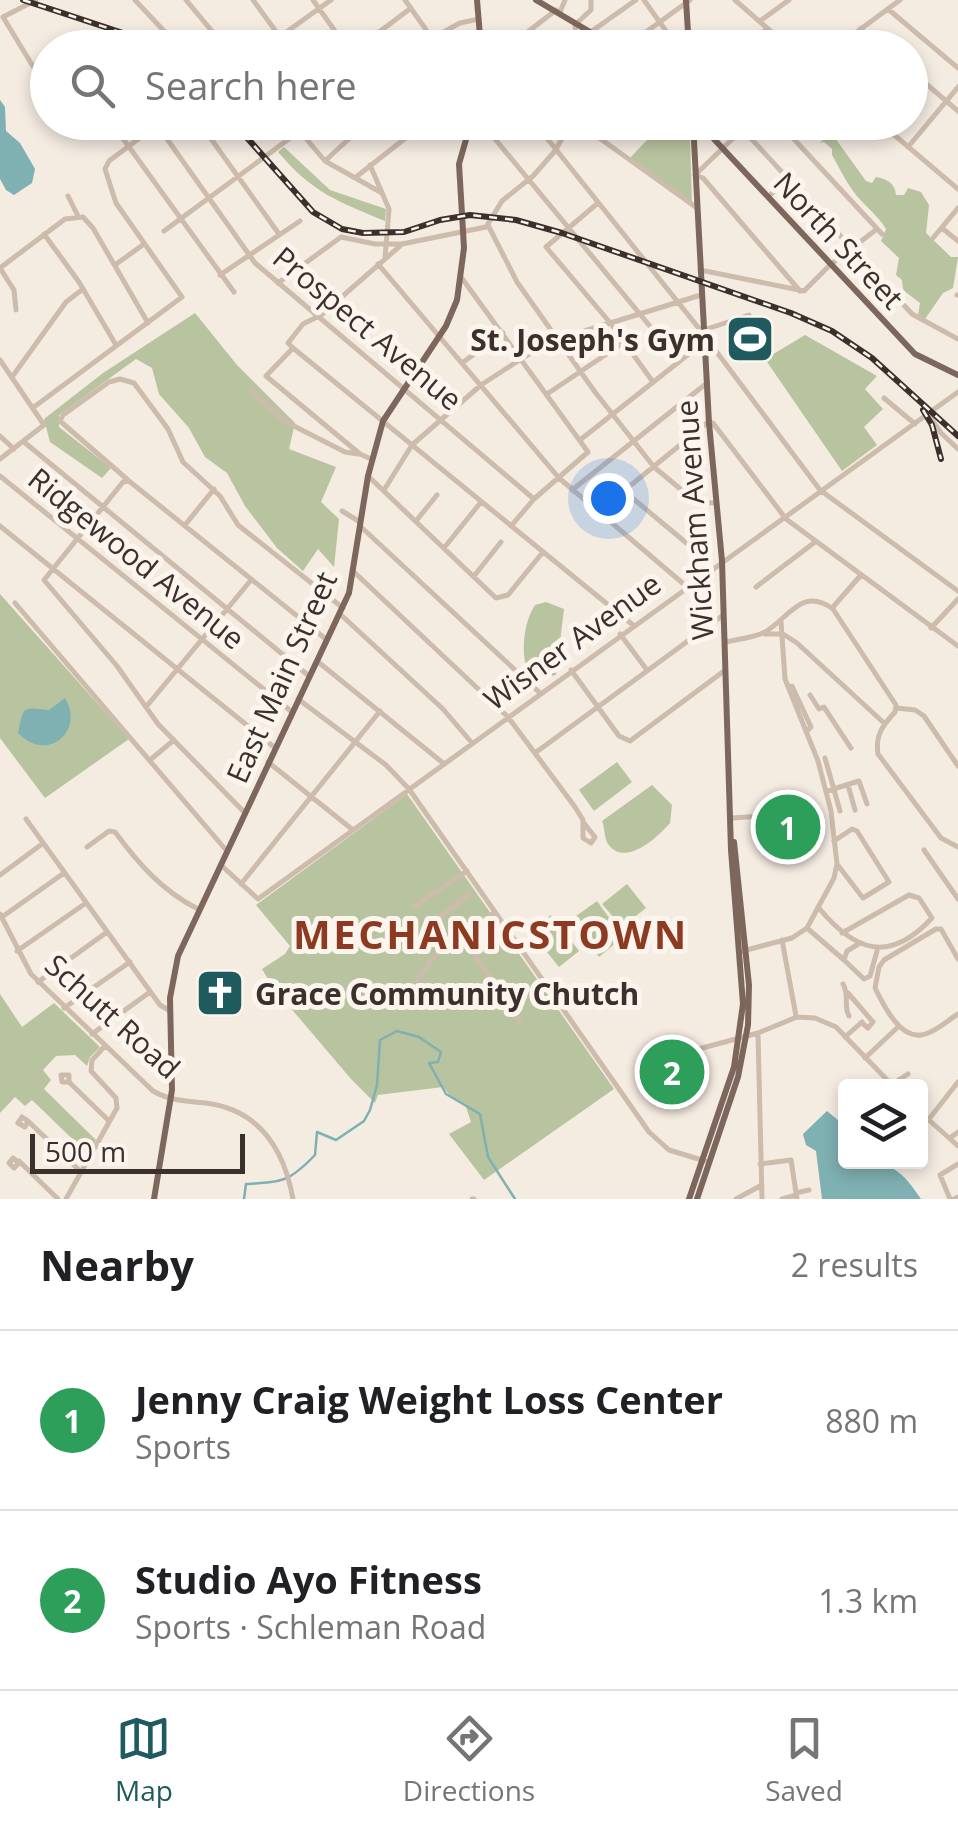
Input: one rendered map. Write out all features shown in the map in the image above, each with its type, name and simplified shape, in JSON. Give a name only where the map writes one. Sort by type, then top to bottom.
[{"type":"main road","points":[[477,0],[479,30]]},
{"type":"main road","points":[[536,0],[590,30]]},
{"type":"main road","points":[[687,1],[688,30]]},
{"type":"main road","name":"East Main Street","points":[[154,1199],[170,1099],[170,1011],[178,956],[342,611],[354,572],[371,459],[382,421],[439,336],[457,300],[463,232],[459,164],[465,140]]},
{"type":"main road","name":"Wickham Avenue","points":[[693,1199],[738,1077],[749,999],[733,836],[722,562],[709,422],[695,140]]},
{"type":"main road","name":"North Street","points":[[714,140],[915,354],[958,375]]},
{"type":"street","points":[[30,63],[1,18],[36,0]]},
{"type":"street","points":[[136,0],[164,30]]},
{"type":"street","points":[[253,0],[276,30]]},
{"type":"street","points":[[313,0],[335,30]]},
{"type":"street","points":[[289,30],[331,0]]},
{"type":"street","points":[[405,0],[427,30]]},
{"type":"street","points":[[531,30],[558,11],[565,0]]},
{"type":"street","points":[[576,30],[576,21],[591,10],[591,0]]},
{"type":"street","points":[[593,30],[636,0]]},
{"type":"street","points":[[644,0],[665,30]]},
{"type":"street","points":[[735,0],[768,28],[765,30]]},
{"type":"street","points":[[760,21],[789,0]]},
{"type":"street","points":[[858,30],[900,0]]},
{"type":"street","points":[[189,1],[212,30]]},
{"type":"street","points":[[645,30],[687,1]]},
{"type":"street","points":[[382,30],[411,8]]},
{"type":"street","points":[[888,8],[914,30]]},
{"type":"street","points":[[446,30],[479,19]]},
{"type":"street","points":[[928,42],[958,68]]},
{"type":"street","points":[[928,85],[958,110]]},
{"type":"street","points":[[928,122],[958,87]]},
{"type":"street","points":[[124,140],[234,292]]},
{"type":"street","points":[[34,407],[182,297],[112,196],[104,169],[107,162],[136,140]]},
{"type":"street","name":"Prospect Avenue","points":[[168,140],[248,255],[534,499]]},
{"type":"street","points":[[212,140],[279,234]]},
{"type":"street","points":[[164,231],[289,140]]},
{"type":"street","points":[[306,140],[325,161],[382,192]]},
{"type":"street","points":[[325,161],[348,140]]},
{"type":"street","points":[[356,176],[403,140]]},
{"type":"street","points":[[496,140],[668,348]]},
{"type":"street","points":[[547,140],[704,336],[820,490],[958,595],[931,628]]},
{"type":"street","points":[[278,282],[342,237],[402,244],[488,225],[502,201],[529,179],[562,140]]},
{"type":"street","points":[[600,140],[697,208]]},
{"type":"street","points":[[731,140],[695,175],[703,178],[800,292]]},
{"type":"street","points":[[751,140],[912,314],[958,339]]},
{"type":"street","points":[[700,270],[800,292],[830,265],[880,232],[795,140]]},
{"type":"street","points":[[900,140],[958,189]]},
{"type":"street","points":[[908,147],[914,140]]},
{"type":"street","points":[[370,165],[388,209],[384,258]]},
{"type":"street","points":[[768,197],[786,179]]},
{"type":"street","points":[[68,196],[78,216],[91,224],[148,323]]},
{"type":"street","points":[[598,203],[546,247],[653,382]]},
{"type":"street","points":[[933,238],[958,208]]},
{"type":"street","points":[[16,310],[14,290],[0,268],[65,219],[78,216]]},
{"type":"street","points":[[220,275],[300,221]]},
{"type":"street","points":[[488,225],[509,269],[580,372],[654,468],[696,502],[715,503]]},
{"type":"street","points":[[942,228],[958,241]]},
{"type":"street","points":[[44,234],[84,289],[117,346]]},
{"type":"street","points":[[114,265],[144,244]]},
{"type":"street","points":[[402,244],[318,316],[303,324],[288,342],[634,625]]},
{"type":"street","points":[[378,264],[560,478],[686,586]]},
{"type":"street","points":[[461,277],[588,452],[534,499],[511,526]]},
{"type":"street","points":[[10,374],[66,302],[84,289]]},
{"type":"street","points":[[384,490],[412,445],[481,385],[521,359],[558,339],[701,295]]},
{"type":"street","points":[[580,440],[704,336],[749,315]]},
{"type":"street","points":[[462,362],[503,333]]},
{"type":"street","points":[[547,394],[623,343]]},
{"type":"street","points":[[293,348],[267,377],[371,459]]},
{"type":"street","points":[[0,360],[44,426],[0,460]]},
{"type":"street","points":[[327,640],[126,482],[60,421],[109,382],[120,379],[134,383],[168,429],[183,462],[214,489],[238,525],[342,611],[472,743]]},
{"type":"street","points":[[572,490],[707,383]]},
{"type":"street","points":[[251,391],[286,422],[345,452],[360,454]]},
{"type":"street","name":"Wisner Avenue","points":[[241,884],[258,898],[958,392]]},
{"type":"street","points":[[884,398],[915,424]]},
{"type":"street","points":[[928,414],[958,449]]},
{"type":"street","points":[[598,512],[709,422],[713,423],[784,517],[958,646]]},
{"type":"street","points":[[0,436],[14,449]]},
{"type":"street","points":[[24,442],[309,676]]},
{"type":"street","name":"Ridgewood Avenue","points":[[0,476],[292,712]]},
{"type":"street","points":[[368,476],[496,598],[508,595],[543,552]]},
{"type":"street","points":[[126,482],[44,582],[118,666],[146,708],[244,812]]},
{"type":"street","points":[[185,526],[214,489]]},
{"type":"street","points":[[624,491],[710,569]]},
{"type":"street","points":[[416,521],[437,495]]},
{"type":"street","points":[[444,548],[482,502]]},
{"type":"street","points":[[342,511],[540,693]]},
{"type":"street","points":[[0,526],[274,748]]},
{"type":"street","points":[[474,576],[500,542]]},
{"type":"street","points":[[756,586],[815,542]]},
{"type":"street","points":[[354,572],[508,717],[584,822]]},
{"type":"street","points":[[832,608],[861,576]]},
{"type":"street","points":[[146,708],[251,580]]},
{"type":"street","points":[[760,634],[782,620],[794,606],[820,601],[832,608],[896,708]]},
{"type":"street","points":[[15,604],[226,850]]},
{"type":"street","points":[[535,753],[724,615]]},
{"type":"street","points":[[782,620],[785,679],[840,811]]},
{"type":"street","points":[[620,634],[648,670]]},
{"type":"street","points":[[726,642],[760,634],[783,634],[884,723]]},
{"type":"street","points":[[317,660],[444,764]]},
{"type":"street","points":[[572,670],[620,738],[634,739],[727,672]]},
{"type":"street","points":[[792,686],[811,727],[807,731]]},
{"type":"street","points":[[810,694],[823,718]]},
{"type":"street","points":[[298,699],[410,789],[648,1132],[669,1150],[706,1162]]},
{"type":"street","points":[[818,709],[824,707],[851,748]]},
{"type":"street","points":[[896,708],[884,723],[877,744],[884,764],[941,838],[958,847]]},
{"type":"street","points":[[896,708],[915,710],[924,716],[958,766]]},
{"type":"street","points":[[220,864],[241,884],[380,711]]},
{"type":"street","points":[[150,760],[174,740]]},
{"type":"street","points":[[742,951],[807,928],[834,878],[837,864],[825,758]]},
{"type":"street","points":[[268,762],[353,830]]},
{"type":"street","points":[[830,790],[859,780],[866,804]]},
{"type":"street","points":[[848,785],[855,810]]},
{"type":"street","points":[[732,818],[761,816]]},
{"type":"street","points":[[26,819],[150,992],[170,1011]]},
{"type":"street","points":[[834,841],[852,829],[857,831],[889,882],[863,898],[837,864]]},
{"type":"street","points":[[86,847],[114,832],[168,892],[198,909]]},
{"type":"street","points":[[0,875],[43,843]]},
{"type":"street","points":[[924,850],[958,899]]},
{"type":"street","points":[[415,906],[467,871]]},
{"type":"street","points":[[1,915],[64,873]]},
{"type":"street","points":[[430,926],[470,894]]},
{"type":"street","points":[[818,907],[842,933],[877,950],[890,947],[931,920],[924,904],[916,896],[909,896],[842,933]]},
{"type":"street","points":[[17,951],[86,903]]},
{"type":"street","points":[[364,991],[396,995],[406,991],[444,946],[495,912]]},
{"type":"street","name":"Schutt Road","points":[[1,915],[17,951],[38,982],[153,1091],[170,1099],[221,1106],[248,1117],[275,1144],[290,1180],[293,1199]]},
{"type":"street","points":[[807,928],[868,979],[877,950]]},
{"type":"street","points":[[958,959],[937,928],[881,964],[875,988],[900,1026],[922,1035],[958,1014]]},
{"type":"street","points":[[38,982],[107,932]]},
{"type":"street","points":[[462,934],[520,1022]]},
{"type":"street","points":[[782,940],[796,1018]]},
{"type":"street","points":[[844,960],[848,950],[860,944]]},
{"type":"street","points":[[64,1008],[130,962]]},
{"type":"street","points":[[844,984],[868,1016],[845,1037]]},
{"type":"street","points":[[92,1034],[150,992]]},
{"type":"street","points":[[848,993],[845,1009],[849,1016]]},
{"type":"street","points":[[669,1057],[796,1018],[824,1020],[884,1079]]},
{"type":"street","points":[[865,1058],[900,1026]]},
{"type":"street","points":[[758,1032],[762,1199]]},
{"type":"street","points":[[66,1199],[118,1108],[117,1100],[91,1068],[105,1046]]},
{"type":"street","points":[[899,1079],[908,1074]]},
{"type":"street","points":[[69,1082],[110,1122]]},
{"type":"street","points":[[958,1082],[929,1120],[958,1146]]},
{"type":"street","points":[[28,1121],[81,1172]]},
{"type":"street","points":[[950,1138],[958,1132]]},
{"type":"street","points":[[760,1164],[790,1160],[797,1196]]},
{"type":"street","points":[[18,1162],[58,1199]]},
{"type":"street","points":[[954,1198],[940,1175],[958,1164]]},
{"type":"street","points":[[736,1199],[762,1185]]},
{"type":"street","points":[[782,1199],[809,1190]]},
{"type":"green space","points":[[647,140],[690,140],[692,202],[630,158]]},
{"type":"green space","points":[[836,140],[866,181],[872,183],[876,177],[887,180],[896,195],[904,195],[908,188],[921,192],[929,205],[926,233],[951,257],[958,257],[953,288],[943,293],[925,319],[918,315],[920,303],[903,290],[902,280],[896,275],[899,258],[881,241],[886,229],[850,187],[832,149],[820,143]]},
{"type":"green space","points":[[284,147],[330,190],[386,209],[385,221],[315,187],[278,152]]},
{"type":"green space","points":[[195,313],[237,365],[295,423],[289,449],[336,467],[321,502],[339,519],[334,567],[318,549],[303,571],[277,548],[245,506],[227,473],[205,457],[189,428],[159,394],[152,368],[136,359],[59,415],[59,427],[111,468],[102,478],[50,442],[44,419],[103,373]]},
{"type":"green space","points":[[805,335],[877,376],[865,389],[883,409],[864,427],[877,445],[842,471],[765,359]]},
{"type":"green space","points":[[0,594],[129,739],[45,798],[0,738]]},
{"type":"green space","points":[[546,602],[564,609],[556,675],[541,678],[528,672],[524,638],[535,605]]},
{"type":"green space","points":[[617,762],[632,782],[594,811],[579,790]]},
{"type":"green space","points":[[652,785],[672,805],[670,823],[641,848],[615,851],[607,842],[602,821]]},
{"type":"green space","points":[[407,794],[614,1089],[484,1180],[449,1134],[471,1122],[465,1104],[452,1098],[443,1087],[378,1095],[375,1103],[283,999],[276,1002],[262,983],[268,979],[262,969],[285,954],[290,946],[256,905]]},
{"type":"green space","points":[[627,884],[646,908],[622,927],[602,904]]},
{"type":"green space","points":[[597,901],[623,937],[599,957],[572,919]]},
{"type":"green space","points":[[551,915],[579,951],[559,967],[530,931]]},
{"type":"green space","points":[[0,994],[22,1027],[54,1003],[100,1047],[87,1066],[75,1055],[56,1056],[43,1070],[51,1080],[44,1089],[96,1140],[88,1154],[32,1100],[25,1106],[15,1097],[0,1113]]},
{"type":"water","points":[[0,100],[5,107],[6,131],[20,143],[35,169],[32,183],[14,195],[0,179]]},
{"type":"water","points":[[65,698],[70,721],[60,739],[41,745],[18,733],[26,710],[49,710]]},
{"type":"water","points":[[827,1111],[838,1120],[838,1169],[894,1169],[921,1199],[822,1199],[816,1151],[806,1145],[803,1134]]},
{"type":"waterway","points":[[244,1199],[246,1184],[285,1179],[306,1164],[315,1155],[317,1132],[336,1140],[364,1121],[377,1085],[380,1040],[397,1031],[419,1037],[441,1052],[438,1062],[429,1063],[446,1094],[480,1114],[488,1157],[515,1199]]},
{"type":"railway","points":[[23,0],[114,30]]},
{"type":"railway","points":[[249,140],[313,212],[342,229],[404,232],[470,215],[516,220],[791,313],[832,331],[872,358],[958,436]]},
{"type":"railway","points":[[923,410],[932,425],[941,459]]},
{"type":"place","name":"St. Joseph's Gym","points":[[750,339]]},
{"type":"place","name":"Jenny Craig Weight Loss Center","points":[[788,827]]},
{"type":"place","name":"Grace Community Chutch","points":[[220,993]]},
{"type":"place","name":"Studio Ayo Fitness","points":[[672,1072]]},
{"type":"district","name":"MECHANICSTOWN","points":[[491,933]]}]
